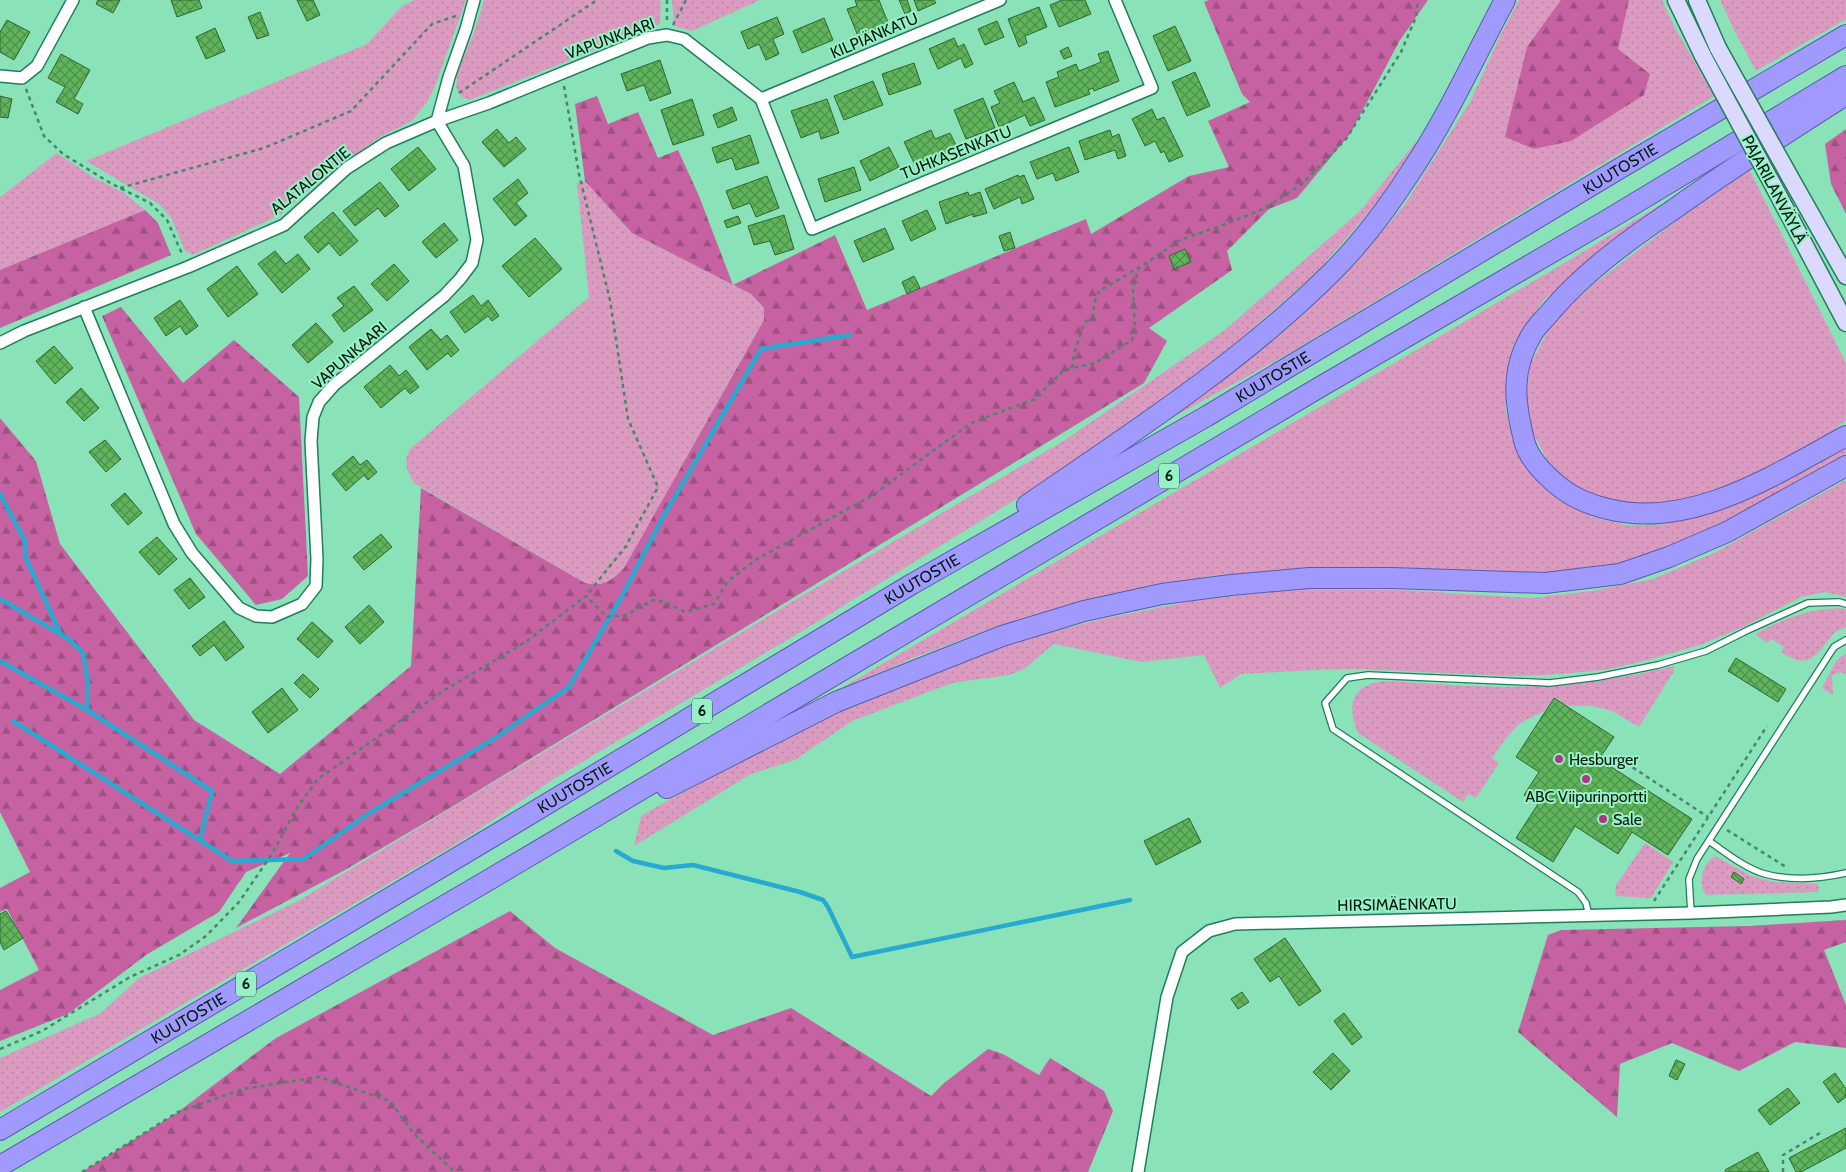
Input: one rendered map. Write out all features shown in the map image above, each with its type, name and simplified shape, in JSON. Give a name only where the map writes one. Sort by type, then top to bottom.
[{"type":"highway","points":[[912,584],[1146,423],[1222,368],[1296,306],[1334,269],[1370,228],[1410,174],[1436,132],[1505,0]]},
{"type":"highway","name":"KUUTOSTIE","points":[[0,1130],[484,842],[912,584],[1207,416],[1622,166],[1846,35]]},
{"type":"highway","name":"KUUTOSTIE","points":[[0,1166],[492,878],[1311,392],[1609,219],[1846,76]]},
{"type":"highway","points":[[1846,95],[1716,180],[1625,243],[1571,288],[1533,332],[1525,348],[1517,373],[1516,410],[1525,446],[1546,475],[1572,497],[1624,513],[1668,512],[1690,509],[1725,497],[1787,468],[1846,436]]},
{"type":"highway","points":[[492,878],[836,702],[1011,633],[1084,611],[1162,594],[1231,585],[1309,578],[1391,578],[1545,583],[1620,574],[1669,557],[1727,532],[1846,466]]},
{"type":"main road","name":"PAJARILANVÄYLÄ","points":[[1676,0],[1703,56],[1846,323]]},
{"type":"main road","name":"PAJARILANVÄYLÄ","points":[[1697,0],[1718,48],[1846,276]]},
{"type":"street","points":[[0,76],[22,78],[37,66],[72,0]]},
{"type":"street","name":"KILPIÄNKATU","points":[[761,99],[1000,0]]},
{"type":"street","name":"TUHKASENKATU","points":[[761,99],[812,229],[1152,88],[1115,0]]},
{"type":"street","points":[[437,121],[449,77],[473,6]]},
{"type":"street","points":[[667,34],[684,39],[761,99]]},
{"type":"street","name":"VAPUNKAARI","points":[[84,307],[174,524],[192,553],[239,608],[256,616],[272,617],[302,604],[316,586],[317,559],[311,441],[313,417],[319,402],[334,385],[444,296],[472,263],[477,240],[464,166],[437,121],[489,103],[648,38],[667,34]]},
{"type":"street","name":"ALATALONTIE","points":[[0,344],[24,331],[188,267],[284,225],[347,168],[386,144],[437,121]]},
{"type":"street","name":"HIRSIMÄENKATU","points":[[1138,1172],[1167,997],[1182,952],[1209,930],[1235,924],[1691,913],[1831,908],[1846,905]]},
{"type":"lane","points":[[1589,916],[1586,903],[1578,892],[1333,729],[1325,703],[1347,678],[1368,675],[1550,683],[1606,675],[1658,665],[1706,651],[1808,603],[1839,602],[1846,604]]},
{"type":"lane","points":[[1691,913],[1690,879],[1697,859],[1834,648],[1846,640]]},
{"type":"lane","points":[[1709,841],[1734,859],[1764,874],[1802,879],[1846,874]]},
{"type":"path","points":[[442,105],[596,0]]},
{"type":"path","points":[[667,0],[667,34]]},
{"type":"path","points":[[667,34],[686,0]]},
{"type":"path","points":[[1072,368],[1084,323],[1093,316],[1094,304],[1099,292],[1180,240],[1263,209],[1302,184],[1346,139],[1401,52],[1416,17],[1418,0]]},
{"type":"path","points":[[120,188],[264,148],[352,110],[432,24],[473,6]]},
{"type":"path","points":[[0,1049],[42,1031],[130,977],[180,955],[206,936],[239,902],[272,854],[296,809],[318,780],[443,691],[527,641],[586,596],[626,546],[658,487],[628,419],[610,300],[579,174],[562,73]]},
{"type":"path","points":[[22,78],[44,136],[63,154],[120,188],[150,202],[167,220],[188,267]]},
{"type":"path","points":[[586,596],[607,617],[626,615],[653,600],[664,602],[685,612],[714,604],[728,581],[757,559],[873,495],[971,423],[1035,399],[1064,370],[1095,363],[1132,340],[1135,332],[1133,287],[1139,268]]},
{"type":"path","points":[[1663,901],[1654,901],[1767,726]]},
{"type":"path","points":[[1626,763],[1788,869]]},
{"type":"path","points":[[82,1172],[178,1112],[243,1089],[319,1077],[390,1101],[415,1134],[455,1172]]},
{"type":"path","points":[[1783,1172],[1783,1155],[1820,1133]]},
{"type":"shaded area","points":[[414,0],[466,0],[435,86],[427,102],[412,121],[380,137],[326,175],[280,215],[193,255],[185,251],[172,219],[159,204],[86,161],[367,44],[402,6]]},
{"type":"shaded area","points":[[484,0],[660,0],[660,24],[470,100],[462,97],[456,87],[458,71],[474,33]]},
{"type":"shaded area","points":[[672,0],[760,0],[692,31],[674,26]]},
{"type":"shaded area","points":[[1519,0],[1662,0],[1675,28],[1714,96],[1286,355],[1159,425],[1241,366],[1288,328],[1356,263],[1405,204],[1470,102],[1500,36]]},
{"type":"shaded area","points":[[1720,0],[1846,0],[1846,19],[1756,71]]},
{"type":"shaded area","points":[[1425,131],[1376,204],[1316,273],[1236,343],[1125,427],[1060,472],[809,627],[557,777],[466,838],[0,1112],[0,1058],[101,1013],[139,978],[298,901],[790,603],[1065,440],[1225,330],[1360,211]]},
{"type":"shaded area","points":[[57,153],[91,176],[124,193],[145,210],[0,270],[0,197]]},
{"type":"shaded area","points":[[1749,169],[1846,363],[1846,420],[1827,436],[1728,487],[1705,496],[1644,505],[1609,501],[1568,483],[1549,463],[1532,432],[1526,399],[1530,365],[1553,321],[1594,284],[1671,225]]},
{"type":"shaded area","points":[[585,181],[632,233],[751,294],[764,308],[764,320],[624,568],[611,580],[597,584],[585,583],[414,483],[406,462],[410,449],[589,297],[577,183]]},
{"type":"shaded area","points":[[1680,193],[1583,266],[1543,301],[1513,346],[1506,380],[1506,413],[1516,445],[1532,474],[1557,498],[1590,516],[1625,525],[1658,525],[1702,516],[1750,497],[1846,447],[1846,457],[1733,519],[1651,555],[1603,567],[1557,573],[1348,568],[1294,569],[1219,575],[1147,586],[994,627],[908,660],[821,700],[1561,265]]},
{"type":"shaded area","points":[[1846,480],[1846,597],[1825,592],[1801,597],[1743,627],[1700,645],[1605,670],[1512,676],[1356,669],[1315,670],[1241,674],[1220,688],[1204,655],[1141,662],[1054,644],[1024,669],[1009,675],[952,683],[852,721],[795,760],[751,774],[634,846],[641,816],[733,764],[839,711],[938,671],[1028,638],[1102,619],[1192,601],[1296,589],[1402,590],[1532,598],[1592,591],[1653,579],[1716,552]]},
{"type":"shaded area","points":[[1846,609],[1846,627],[1835,632],[1817,654],[1807,660],[1795,660],[1789,657],[1781,652],[1784,647],[1771,639],[1767,643],[1755,634],[1776,623],[1799,615],[1822,610]]},
{"type":"shaded area","points":[[1846,653],[1846,675],[1841,672],[1832,675],[1833,695],[1822,688],[1836,661]]},
{"type":"shaded area","points":[[1674,666],[1674,671],[1639,727],[1612,711],[1592,706],[1567,706],[1554,697],[1544,711],[1520,723],[1507,737],[1492,758],[1499,763],[1476,798],[1468,794],[1463,802],[1358,733],[1354,723],[1353,705],[1359,691],[1365,686],[1385,681],[1511,687],[1552,686],[1634,675]]},
{"type":"shaded area","points":[[1645,843],[1673,862],[1651,898],[1615,896],[1616,885]]},
{"type":"shaded area","points":[[1715,856],[1751,876],[1773,882],[1817,884],[1819,887],[1818,892],[1706,895],[1702,885],[1703,874],[1707,863]]},
{"type":"green space","points":[[1209,0],[1428,0],[1400,40],[1350,134],[1297,198],[1269,209],[1227,251],[1232,270],[1149,328],[1167,341],[1144,383],[450,808],[345,870],[236,928],[290,853],[246,872],[219,912],[146,955],[68,1014],[0,1041],[0,990],[39,970],[7,909],[0,912],[0,888],[30,872],[0,812],[0,418],[36,461],[60,544],[194,720],[280,774],[411,666],[421,488],[585,583],[597,584],[607,582],[624,568],[764,320],[764,308],[751,294],[733,285],[835,235],[867,310],[1086,219],[1091,234],[1189,176],[1229,167],[1208,121],[1250,102],[1242,94],[1204,2]]},
{"type":"green space","points":[[1561,0],[1629,0],[1618,49],[1650,74],[1644,95],[1571,141],[1534,149],[1505,137],[1527,47]]},
{"type":"green space","points":[[597,96],[608,124],[638,112],[658,158],[678,150],[699,196],[733,285],[632,233],[585,181],[575,104]]},
{"type":"green space","points":[[1846,129],[1846,214],[1831,184],[1825,144]]},
{"type":"green space","points":[[145,210],[158,223],[171,255],[0,328],[0,270]]},
{"type":"green space","points":[[121,307],[183,383],[234,340],[299,397],[308,576],[282,599],[256,605],[196,534],[102,316]]},
{"type":"green space","points":[[510,911],[555,948],[713,1035],[791,1008],[931,1096],[943,1084],[988,1049],[1003,1054],[1039,1075],[1050,1058],[1104,1091],[1113,1111],[1088,1172],[82,1172],[178,1112],[276,1038]]},
{"type":"green space","points":[[1846,920],[1846,942],[1824,950],[1846,1005],[1846,1048],[1795,1042],[1739,1071],[1672,1043],[1620,1064],[1617,1117],[1518,1032],[1548,935],[1561,930],[1749,926]]},
{"type":"building","points":[[98,0],[120,0],[113,13],[96,4]]},
{"type":"building","points":[[171,0],[199,0],[202,8],[177,17]]},
{"type":"building","points":[[297,0],[313,0],[320,15],[307,21]]},
{"type":"building","points":[[855,0],[879,0],[889,25],[858,36],[847,9],[857,6]]},
{"type":"building","points":[[899,0],[907,0],[911,11],[905,14]]},
{"type":"building","points":[[914,0],[934,0],[936,3],[918,11]]},
{"type":"building","points":[[1062,0],[1085,0],[1091,14],[1059,27],[1050,5]]},
{"type":"building","points":[[1039,7],[1047,27],[1025,36],[1027,43],[1019,47],[1008,19]]},
{"type":"building","points":[[260,12],[269,35],[257,39],[248,17]]},
{"type":"building","points":[[777,17],[784,34],[773,39],[779,54],[766,60],[759,44],[748,49],[741,32]]},
{"type":"building","points":[[824,18],[833,40],[802,53],[793,31]]},
{"type":"building","points":[[7,20],[30,32],[14,60],[0,52],[0,32]]},
{"type":"building","points":[[997,21],[1004,37],[985,45],[978,29]]},
{"type":"building","points":[[1175,26],[1191,61],[1168,71],[1153,36]]},
{"type":"building","points":[[215,28],[225,51],[206,59],[196,37]]},
{"type":"building","points":[[954,38],[958,47],[964,44],[973,64],[965,68],[961,58],[938,69],[929,49]]},
{"type":"building","points":[[1068,47],[1072,56],[1064,59],[1060,51]]},
{"type":"building","points":[[1108,51],[1119,81],[1094,91],[1093,88],[1088,90],[1090,94],[1055,107],[1046,82],[1059,77],[1057,72],[1076,64],[1079,71],[1101,62],[1098,54]]},
{"type":"building","points":[[61,54],[90,70],[74,99],[83,104],[78,114],[56,102],[65,87],[48,78]]},
{"type":"building","points":[[660,60],[671,93],[650,101],[644,85],[627,91],[621,74]]},
{"type":"building","points":[[914,63],[921,84],[889,95],[882,74]]},
{"type":"building","points":[[1195,72],[1210,106],[1187,116],[1172,82]]},
{"type":"building","points":[[873,81],[883,105],[844,120],[834,96]]},
{"type":"building","points":[[1014,82],[1023,102],[1034,97],[1045,120],[1030,126],[1025,115],[999,127],[991,107],[1000,103],[994,91]]},
{"type":"building","points":[[0,96],[12,99],[8,118],[0,117]]},
{"type":"building","points":[[983,98],[995,128],[966,139],[954,110]]},
{"type":"building","points":[[692,99],[704,135],[673,145],[661,110]]},
{"type":"building","points":[[827,99],[839,133],[821,139],[819,131],[801,138],[791,111]]},
{"type":"building","points":[[732,107],[737,120],[718,128],[713,115]]},
{"type":"building","points":[[1152,109],[1157,120],[1164,117],[1183,156],[1169,162],[1164,151],[1161,153],[1155,141],[1145,146],[1132,119]]},
{"type":"building","points":[[497,129],[509,143],[516,137],[526,149],[504,167],[482,142]]},
{"type":"building","points":[[931,130],[935,139],[950,133],[957,147],[916,167],[904,142]]},
{"type":"building","points":[[1110,130],[1112,137],[1119,134],[1126,156],[1118,159],[1115,150],[1085,160],[1079,141]]},
{"type":"building","points":[[750,135],[759,163],[736,170],[732,158],[717,163],[712,148]]},
{"type":"building","points":[[418,147],[436,169],[409,191],[391,169]]},
{"type":"building","points":[[889,147],[899,167],[870,181],[860,161]]},
{"type":"building","points":[[1069,147],[1079,172],[1056,181],[1053,173],[1037,179],[1030,162]]},
{"type":"building","points":[[854,167],[861,190],[825,202],[818,179]]},
{"type":"building","points":[[1018,175],[1019,177],[1024,175],[1034,199],[1022,204],[1020,197],[994,209],[985,189]]},
{"type":"building","points":[[767,176],[779,208],[756,217],[750,203],[733,209],[726,191]]},
{"type":"building","points":[[518,179],[528,193],[516,203],[527,216],[515,226],[493,199]]},
{"type":"building","points":[[380,182],[399,206],[385,217],[378,208],[355,226],[343,211]]},
{"type":"building","points":[[968,192],[969,196],[980,192],[987,213],[973,217],[973,214],[946,224],[939,202]]},
{"type":"building","points":[[927,210],[936,229],[911,241],[902,221]]},
{"type":"building","points":[[333,212],[358,241],[340,256],[329,243],[318,253],[304,237]]},
{"type":"building","points":[[784,215],[794,249],[775,255],[770,241],[754,245],[748,226]]},
{"type":"building","points":[[738,216],[741,223],[727,228],[724,221]]},
{"type":"building","points":[[444,223],[458,240],[436,258],[422,242]]},
{"type":"building","points":[[885,228],[894,249],[863,262],[854,241]]},
{"type":"building","points":[[1010,232],[1015,248],[1004,251],[999,236]]},
{"type":"building","points":[[535,238],[562,269],[529,297],[502,266]]},
{"type":"building","points":[[1185,249],[1191,262],[1174,269],[1169,256]]},
{"type":"building","points":[[275,251],[286,264],[298,254],[310,269],[282,293],[258,264]]},
{"type":"building","points":[[394,264],[409,281],[387,301],[371,284]]},
{"type":"building","points":[[237,266],[258,294],[228,317],[207,289]]},
{"type":"building","points":[[914,276],[920,288],[907,294],[902,282]]},
{"type":"building","points":[[354,286],[373,310],[344,332],[332,315],[344,306],[337,298]]},
{"type":"building","points":[[473,295],[481,306],[488,300],[499,316],[492,321],[488,316],[465,333],[450,312]]},
{"type":"building","points":[[180,300],[198,326],[186,335],[180,326],[166,336],[154,318]]},
{"type":"building","points":[[316,323],[333,342],[308,363],[292,345]]},
{"type":"building","points":[[431,329],[441,340],[447,335],[459,350],[451,357],[448,353],[427,370],[409,347]]},
{"type":"building","points":[[54,346],[73,368],[55,384],[36,361]]},
{"type":"building","points":[[390,365],[399,376],[406,370],[419,387],[410,394],[405,388],[381,408],[364,387]]},
{"type":"building","points":[[81,388],[99,408],[84,421],[66,402]]},
{"type":"building","points":[[105,440],[121,459],[106,472],[89,452]]},
{"type":"building","points":[[353,456],[360,465],[367,460],[377,472],[368,480],[364,475],[346,491],[332,474]]},
{"type":"building","points":[[125,493],[142,513],[128,525],[111,505]]},
{"type":"building","points":[[381,534],[392,547],[364,570],[353,557]]},
{"type":"building","points":[[157,537],[177,559],[159,575],[139,552]]},
{"type":"building","points":[[190,578],[205,597],[189,609],[174,590]]},
{"type":"building","points":[[369,605],[384,622],[360,644],[345,627]]},
{"type":"building","points":[[224,621],[244,647],[226,661],[214,645],[200,656],[192,646]]},
{"type":"building","points":[[312,622],[333,641],[318,658],[297,639]]},
{"type":"building","points":[[1736,658],[1786,689],[1778,702],[1728,671]]},
{"type":"building","points":[[303,674],[319,689],[310,698],[294,683]]},
{"type":"building","points":[[282,688],[298,710],[268,733],[252,712]]},
{"type":"building","points":[[1554,698],[1614,737],[1599,759],[1692,819],[1668,855],[1632,832],[1618,854],[1575,826],[1553,862],[1516,838],[1538,804],[1524,795],[1539,772],[1516,757]]},
{"type":"building","points":[[1189,818],[1201,842],[1156,865],[1144,841]]},
{"type":"building","points":[[1734,872],[1744,879],[1741,884],[1731,877]]},
{"type":"building","points":[[6,911],[23,938],[4,950],[0,942],[0,914]]},
{"type":"building","points":[[1285,938],[1321,991],[1299,1006],[1279,976],[1270,982],[1254,959]]},
{"type":"building","points":[[1242,992],[1249,1002],[1238,1009],[1231,999]]},
{"type":"building","points":[[1344,1013],[1362,1037],[1352,1045],[1334,1021]]},
{"type":"building","points":[[1333,1053],[1350,1071],[1331,1090],[1313,1072]]},
{"type":"building","points":[[1676,1060],[1685,1064],[1677,1080],[1669,1076]]},
{"type":"building","points":[[1835,1073],[1846,1089],[1846,1097],[1838,1103],[1823,1082]]},
{"type":"building","points":[[1788,1088],[1800,1103],[1770,1125],[1758,1110]]},
{"type":"building","points":[[1846,1128],[1846,1148],[1801,1172],[1796,1172],[1789,1158]]},
{"type":"building","points":[[1758,1152],[1769,1172],[1726,1172],[1725,1170]]},
{"type":"waterway","points":[[13,721],[232,861],[304,859],[371,812],[497,737],[569,687],[621,598],[662,519],[761,349],[850,335]]},
{"type":"waterway","points":[[0,494],[25,541],[25,556],[60,633]]},
{"type":"waterway","points":[[0,599],[67,638],[83,653],[88,682],[87,710]]},
{"type":"waterway","points":[[0,661],[87,710],[212,791],[200,840]]},
{"type":"waterway","points":[[616,851],[633,861],[664,868],[693,865],[800,892],[823,900],[852,957],[1130,900]]},
{"type":"place","name":"Hesburger","points":[[1559,759]]},
{"type":"place","name":"ABC Viipurinportti","points":[[1586,779]]},
{"type":"place","name":"Sale","points":[[1603,819]]}]
